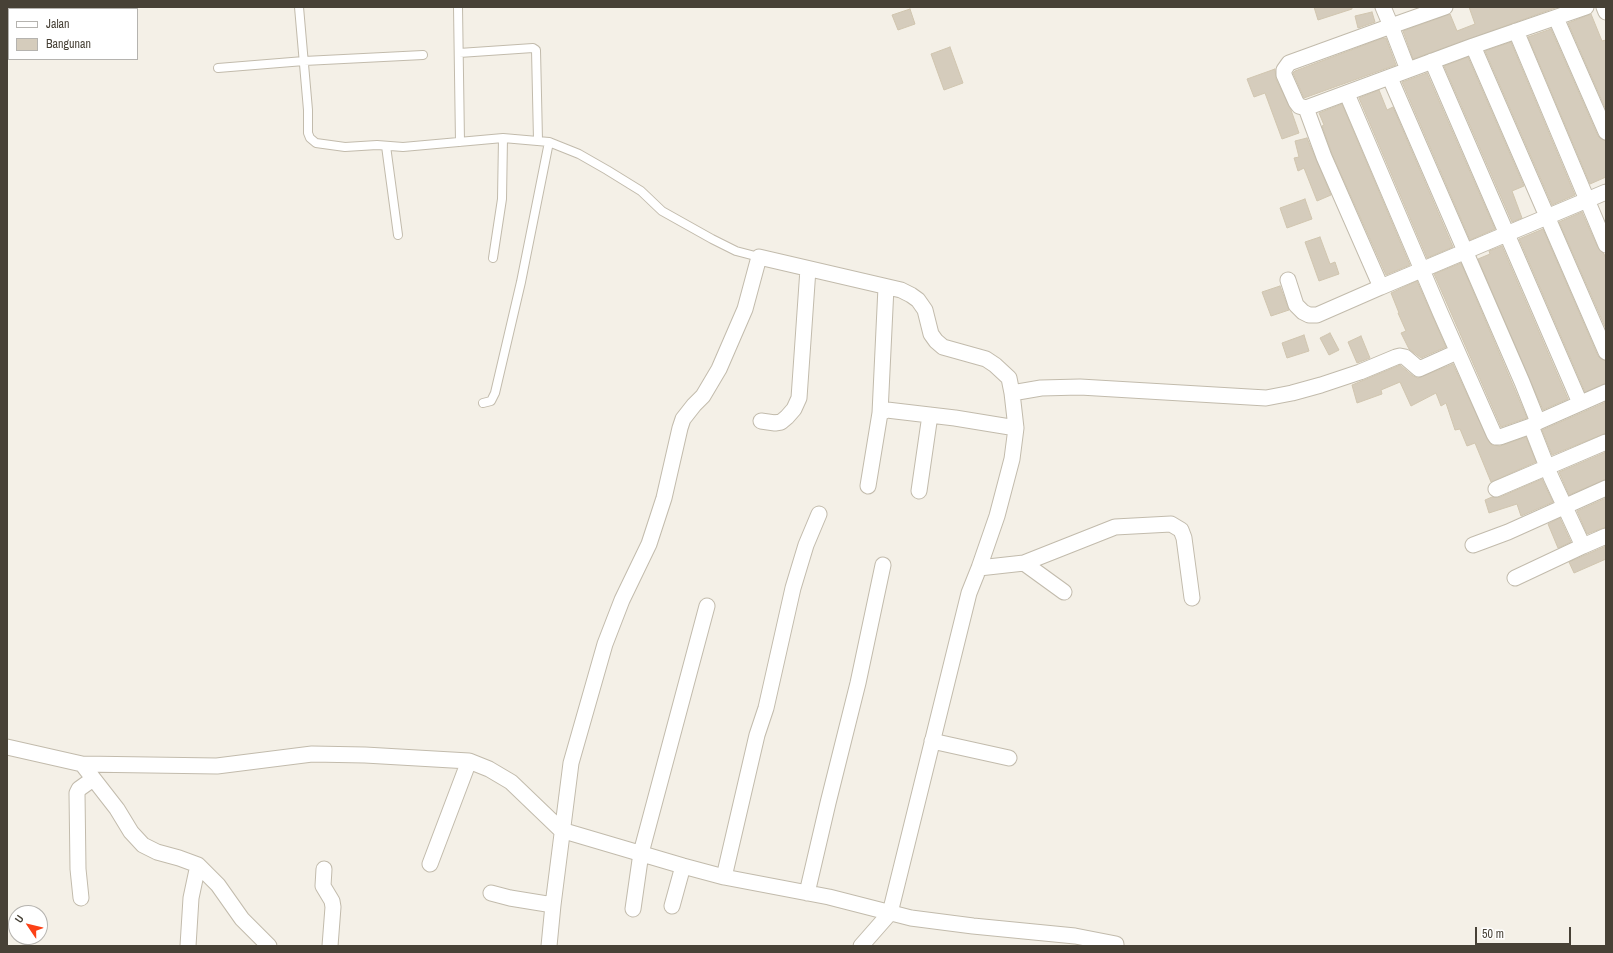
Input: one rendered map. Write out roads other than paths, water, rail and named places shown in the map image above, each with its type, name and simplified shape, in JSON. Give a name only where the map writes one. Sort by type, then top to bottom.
[{"type":"street","points":[[1382,7],[1408,70]]},
{"type":"street","points":[[1381,287],[1324,157],[1306,108],[1298,104],[1287,82],[1284,72],[1287,65],[1446,7]]},
{"type":"street","points":[[1306,108],[1473,46],[1586,7]]},
{"type":"street","points":[[1604,7],[1606,12]]},
{"type":"street","points":[[1556,18],[1606,132]]},
{"type":"street","points":[[1516,31],[1606,245]]},
{"type":"street","points":[[1473,46],[1606,352]]},
{"type":"street","points":[[1432,61],[1580,403]]},
{"type":"street","points":[[1390,78],[1522,382],[1547,466],[1583,546]]},
{"type":"street","points":[[1347,94],[1457,352],[1495,436],[1500,437],[1535,424],[1606,392]]},
{"type":"street","points":[[1288,280],[1296,305],[1308,315],[1317,315],[1606,192]]},
{"type":"street","points":[[549,946],[552,905],[561,830],[571,763],[605,644],[622,600],[650,544],[664,498],[680,428],[686,415],[703,396],[718,369],[745,310],[759,257],[901,290],[918,300],[925,310],[931,334],[936,341],[943,347],[986,359],[995,365],[1009,378],[1012,393],[1016,428],[1012,459],[999,508],[969,593],[890,913],[861,946]]},
{"type":"street","points":[[761,420],[775,423],[781,422],[794,409],[798,398],[808,269]]},
{"type":"street","points":[[868,486],[880,413],[886,287]]},
{"type":"street","points":[[1012,393],[1041,388],[1080,387],[1259,398],[1292,393],[1321,385],[1360,372],[1400,356],[1405,357],[1416,368],[1421,369],[1457,352]]},
{"type":"street","points":[[880,413],[887,410],[1016,428]]},
{"type":"street","points":[[919,491],[930,415]]},
{"type":"street","points":[[1496,489],[1606,442]]},
{"type":"street","points":[[1473,545],[1508,532],[1606,488]]},
{"type":"street","points":[[724,877],[757,735],[766,708],[793,588],[806,544],[819,514]]},
{"type":"street","points":[[979,568],[1024,563],[1115,527],[1172,524],[1181,530],[1184,538],[1192,598]]},
{"type":"street","points":[[1515,578],[1606,536]]},
{"type":"street","points":[[1024,563],[1064,592]]},
{"type":"street","points":[[807,893],[858,683],[883,565]]},
{"type":"street","points":[[633,909],[641,853],[707,606]]},
{"type":"street","points":[[932,741],[1009,758]]},
{"type":"street","points":[[7,747],[82,764],[217,766],[312,754],[396,756],[469,761],[489,768],[511,782],[561,830],[683,866],[724,877],[854,903],[911,918],[1075,936],[1116,944],[1116,946]]},
{"type":"street","points":[[430,864],[469,761]]},
{"type":"street","points":[[82,764],[117,809],[130,832],[142,845],[158,852],[198,865],[218,885],[242,920],[269,946]]},
{"type":"street","points":[[81,898],[78,869],[77,793],[79,789],[93,779]]},
{"type":"street","points":[[188,946],[191,898],[198,865]]},
{"type":"street","points":[[672,906],[683,866]]},
{"type":"street","points":[[324,869],[323,886],[332,901],[333,907],[330,946]]},
{"type":"street","points":[[491,893],[510,898],[552,905]]},
{"type":"lane","points":[[299,7],[308,110],[308,133],[312,140],[319,144],[345,147],[403,147],[503,138],[549,142],[579,154],[607,170],[641,191],[662,211],[712,239],[736,251],[759,257]]},
{"type":"lane","points":[[458,7],[460,142]]},
{"type":"lane","points":[[459,53],[535,49],[537,52],[538,140]]},
{"type":"lane","points":[[218,68],[423,55]]},
{"type":"lane","points":[[493,258],[502,199],[503,138]]},
{"type":"lane","points":[[483,403],[491,401],[495,393],[521,282],[549,142]]},
{"type":"lane","points":[[386,146],[398,234]]}]
